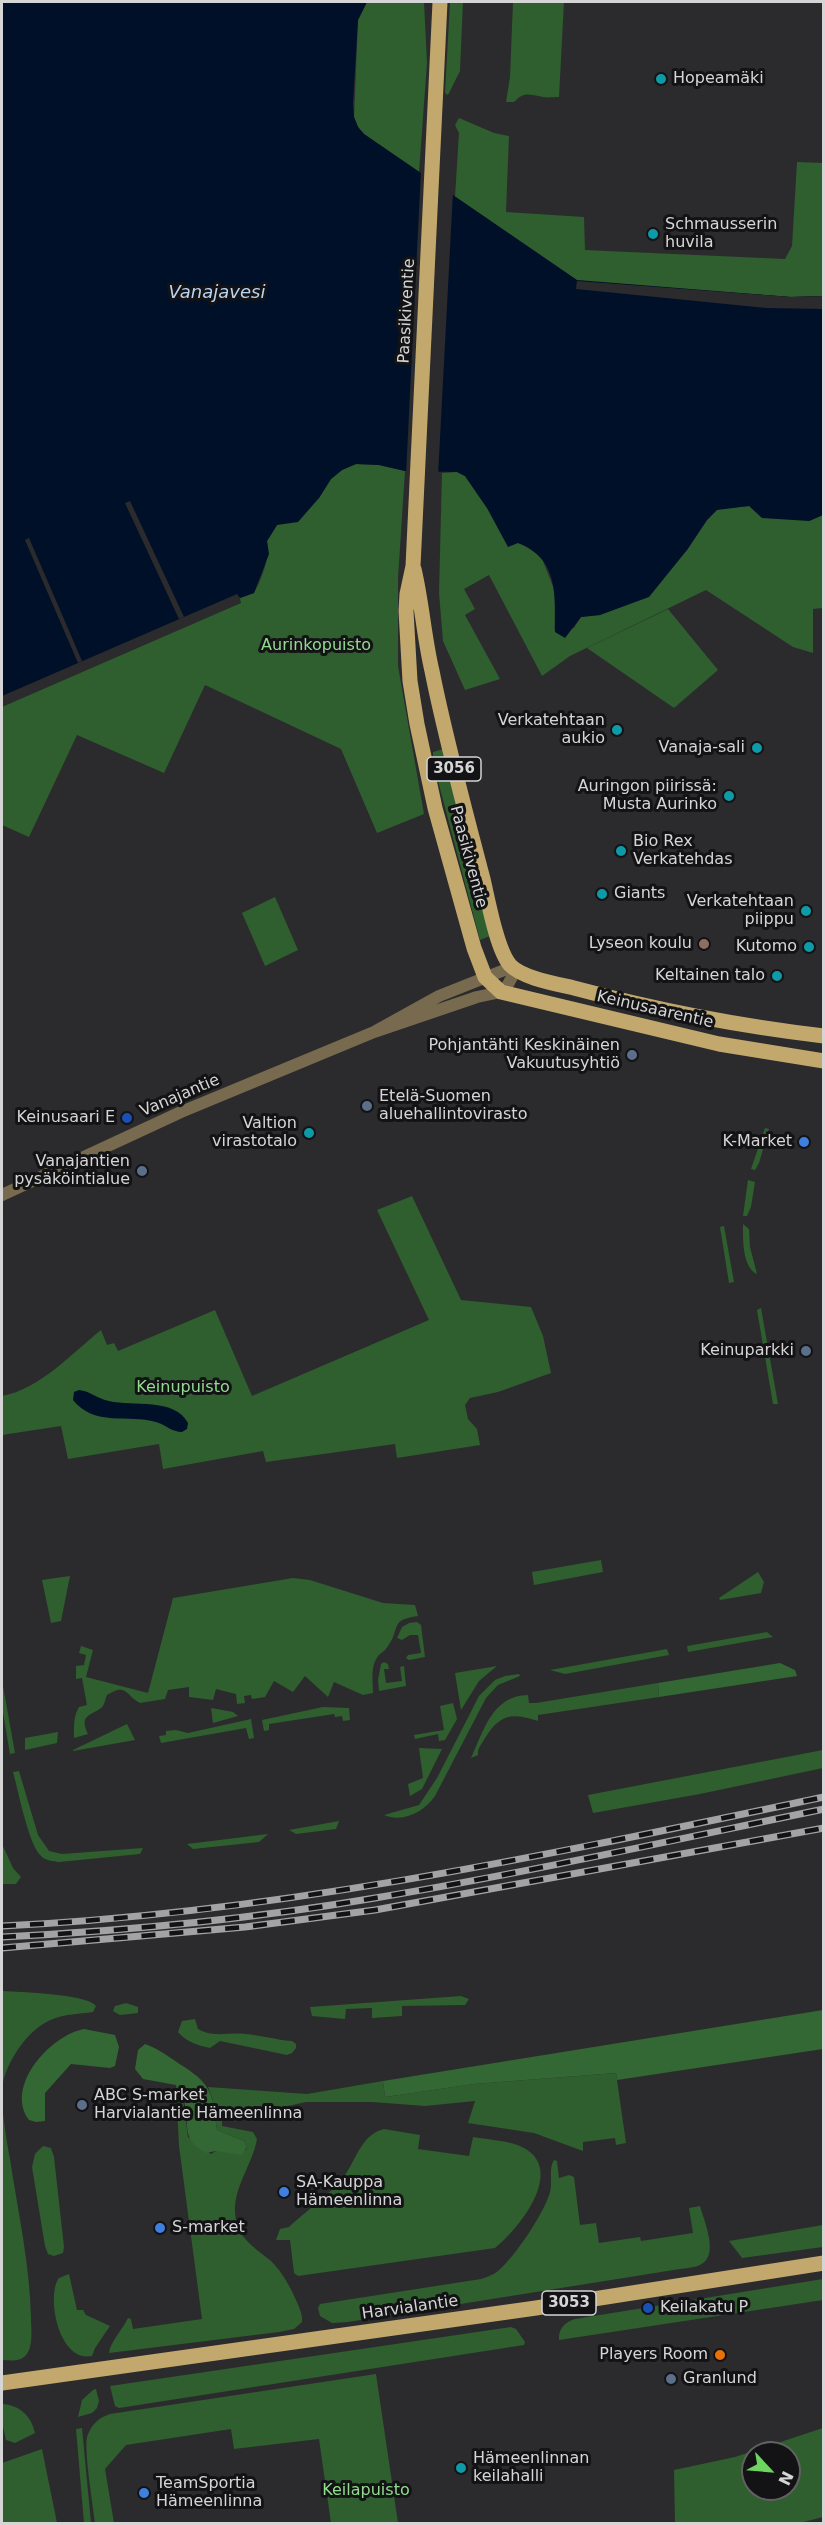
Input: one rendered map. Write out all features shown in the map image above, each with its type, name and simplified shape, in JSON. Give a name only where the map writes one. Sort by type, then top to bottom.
[{"type":"main road","name":"Paasikiventie","points":[[431,2],[437,58]]},
{"type":"main road","name":"Paasikiventie","points":[[440,2],[413,566],[406,611],[410,681],[435,808],[474,948],[485,977]]},
{"type":"main road","name":"Paasikiventie","points":[[413,566],[421,598],[424,634],[441,719],[493,920],[506,959],[512,967]]},
{"type":"main road","name":"Keinusaarentie","points":[[512,967],[532,977],[636,1004],[731,1024],[824,1036]]},
{"type":"main road","name":"Keinusaarentie","points":[[485,977],[501,992],[719,1044],[824,1061]]},
{"type":"main road","name":"Harvialantie","points":[[2,2383],[536,2308],[824,2263]]},
{"type":"street","name":"Vanajantie","points":[[374,1032],[440,996],[512,967]]},
{"type":"street","points":[[501,992],[510,984],[512,967]]},
{"type":"street","name":"Vanajantie","points":[[2,1195],[181,1112],[374,1032],[501,992]]},
{"type":"green space","points":[[367,2],[424,2],[427,63],[419,172],[364,134],[354,117],[358,20]]},
{"type":"green space","points":[[450,2],[463,2],[460,71],[448,95],[445,93]]},
{"type":"green space","points":[[513,2],[564,2],[559,97],[527,95],[521,96],[514,102],[506,102],[510,77]]},
{"type":"green space","points":[[459,118],[494,133],[509,136],[506,212],[584,217],[585,250],[785,259],[792,246],[797,162],[823,163],[823,296],[791,297],[577,281],[455,197],[459,133],[455,125]]},
{"type":"green space","name":"Aurinkopuisto","points":[[356,464],[379,465],[405,471],[398,578],[398,666],[424,814],[377,833],[341,749],[205,685],[164,773],[77,735],[29,837],[2,825],[2,707],[241,603],[240,598],[254,593],[257,587],[266,561],[267,541],[277,525],[319,498],[331,479],[342,470]]},
{"type":"green space","points":[[457,472],[465,476],[487,508],[518,543],[529,547],[541,556],[556,594],[555,632],[574,628],[581,617],[600,615],[687,550],[717,509],[749,506],[809,521],[823,515],[823,608],[813,609],[813,653],[793,647],[706,590],[570,656],[542,676],[489,575],[464,589],[475,609],[465,615],[500,679],[465,690],[443,641],[439,593],[442,473]]},
{"type":"green space","points":[[668,609],[718,670],[674,708],[587,648]]},
{"type":"green space","points":[[443,749],[490,936],[480,940],[433,762],[433,752]]},
{"type":"green space","points":[[275,897],[298,950],[265,966],[242,913]]},
{"type":"green space","points":[[765,1128],[769,1129],[759,1163],[755,1170],[751,1169]]},
{"type":"green space","points":[[748,1180],[755,1182],[751,1207],[747,1216],[743,1216]]},
{"type":"green space","name":"Keinupuisto","points":[[412,1196],[461,1300],[531,1307],[543,1336],[551,1373],[498,1392],[470,1398],[465,1405],[468,1419],[477,1429],[480,1445],[397,1458],[395,1444],[266,1462],[263,1451],[163,1469],[159,1444],[68,1459],[61,1426],[2,1435],[2,1396],[16,1392],[42,1378],[67,1360],[101,1330],[107,1345],[114,1343],[118,1351],[215,1310],[252,1396],[429,1320],[377,1210]]},
{"type":"green space","points":[[743,1224],[749,1229],[750,1247],[757,1274],[748,1265],[746,1259]]},
{"type":"green space","points":[[724,1226],[734,1282],[729,1283],[720,1227]]},
{"type":"green space","points":[[761,1308],[778,1404],[773,1404],[757,1310]]},
{"type":"green space","points":[[601,1560],[603,1572],[534,1585],[532,1572]]},
{"type":"green space","points":[[758,1572],[764,1582],[761,1593],[720,1600],[719,1598]]},
{"type":"green space","points":[[70,1576],[61,1621],[51,1623],[42,1580]]},
{"type":"green space","points":[[293,1578],[310,1580],[383,1603],[415,1605],[418,1616],[399,1623],[392,1640],[375,1660],[372,1674],[373,1693],[363,1695],[334,1682],[328,1697],[305,1676],[293,1692],[274,1681],[265,1697],[252,1699],[251,1695],[244,1696],[245,1703],[237,1704],[236,1694],[216,1689],[213,1700],[189,1697],[189,1687],[168,1690],[165,1699],[140,1703],[126,1691],[119,1690],[107,1695],[102,1707],[87,1717],[85,1723],[88,1734],[74,1738],[77,1711],[79,1707],[87,1705],[82,1678],[76,1679],[76,1666],[84,1665],[86,1655],[79,1653],[81,1646],[93,1650],[86,1677],[148,1693],[173,1598]]},
{"type":"green space","points":[[417,1622],[421,1625],[425,1657],[409,1660],[406,1658],[408,1655],[421,1653],[418,1635],[410,1635],[402,1640],[397,1638],[402,1627]]},
{"type":"green space","points":[[767,1632],[773,1637],[688,1652],[687,1646]]},
{"type":"green space","points":[[667,1649],[669,1655],[565,1674],[550,1670]]},
{"type":"green space","points":[[384,1662],[388,1664],[389,1669],[384,1669],[386,1683],[402,1681],[400,1667],[404,1666],[406,1686],[379,1691],[378,1680],[381,1664]]},
{"type":"green space","points":[[780,1663],[795,1670],[797,1676],[659,1697],[658,1683]]},
{"type":"green space","points":[[497,1666],[479,1681],[461,1710],[455,1673]]},
{"type":"green space","points":[[519,1674],[520,1676],[498,1685],[486,1698],[430,1802],[419,1811],[406,1817],[384,1815],[419,1805],[437,1778],[479,1696],[495,1680]]},
{"type":"green space","points":[[658,1683],[659,1697],[538,1715],[538,1721],[508,1717],[496,1724],[480,1746],[478,1755],[471,1758],[491,1716],[506,1701],[528,1695],[529,1703],[536,1703]]},
{"type":"green space","points":[[3,1686],[15,1753],[10,1754],[2,1707]]},
{"type":"green space","points":[[453,1703],[457,1719],[445,1740],[439,1741],[438,1734],[415,1739],[414,1735],[444,1730],[440,1706]]},
{"type":"green space","points":[[323,1707],[349,1708],[350,1720],[343,1721],[342,1716],[335,1717],[334,1714],[269,1724],[269,1730],[264,1731],[262,1720]]},
{"type":"green space","points":[[211,1708],[233,1712],[238,1716],[213,1723]]},
{"type":"green space","points":[[251,1719],[254,1738],[249,1739],[246,1728],[161,1743],[159,1736],[166,1735],[166,1731],[176,1730],[188,1733]]},
{"type":"green space","points":[[127,1724],[135,1740],[73,1751],[73,1750]]},
{"type":"green space","points":[[58,1732],[57,1743],[25,1750],[25,1738]]},
{"type":"green space","points":[[419,1748],[442,1749],[422,1789],[410,1796],[408,1784],[423,1778]]},
{"type":"green space","points":[[823,1750],[823,1768],[700,1794],[593,1813],[588,1795]]},
{"type":"green space","points":[[19,1771],[38,1835],[49,1851],[62,1854],[143,1848],[140,1854],[59,1862],[43,1858],[32,1841],[24,1817],[13,1772]]},
{"type":"green space","points":[[339,1821],[336,1829],[296,1834],[289,1830]]},
{"type":"green space","points":[[268,1834],[259,1842],[193,1849],[187,1844]]},
{"type":"green space","points":[[2,1844],[13,1868],[21,1877],[16,1884],[2,1884]]},
{"type":"green space","points":[[2,1991],[67,1996],[90,2002],[96,2006],[93,2012],[58,2017],[36,2029],[15,2054],[3,2082],[2,2100]]},
{"type":"green space","points":[[461,1996],[469,1999],[465,2005],[402,2006],[402,2016],[372,2018],[372,2008],[346,2009],[345,2019],[312,2016],[310,2007]]},
{"type":"green space","points":[[126,2003],[138,2007],[138,2013],[120,2015],[113,2011],[115,2006]]},
{"type":"green space","points":[[823,2010],[823,2049],[617,2080],[616,2073],[474,2084],[385,2097],[383,2081]]},
{"type":"green space","points":[[195,2019],[198,2029],[204,2032],[292,2041],[296,2044],[296,2048],[287,2055],[220,2041],[210,2048],[201,2046],[178,2032],[182,2021]]},
{"type":"green space","points":[[84,2029],[115,2035],[119,2047],[115,2066],[110,2068],[71,2064],[45,2093],[45,2121],[29,2120],[23,2107],[22,2092],[35,2064],[58,2041],[71,2033]]},
{"type":"green space","points":[[145,2044],[189,2070],[204,2083],[214,2106],[217,2130],[244,2141],[247,2147],[242,2155],[216,2151],[206,2153],[192,2142],[187,2129],[183,2098],[176,2085],[143,2079],[135,2069],[138,2050]]},
{"type":"green space","points":[[616,2073],[626,2143],[616,2145],[615,2138],[583,2142],[583,2151],[534,2133],[468,2123],[475,2101],[425,2106],[372,2102],[306,2102],[288,2106],[279,2114],[222,2107],[222,2126],[253,2132],[257,2139],[236,2201],[235,2212],[239,2230],[282,2274],[298,2305],[302,2322],[294,2329],[279,2332],[109,2353],[128,2318],[131,2319],[133,2329],[202,2319],[179,2146],[176,2085],[183,2099],[188,2137],[211,2154],[216,2151],[246,2150],[247,2147],[244,2141],[217,2130],[208,2087],[307,2094],[383,2081],[385,2097],[474,2084]]},
{"type":"green space","points":[[2,2100],[26,2258],[31,2318],[31,2339],[27,2354],[19,2360],[2,2360]]},
{"type":"green space","points":[[384,2129],[420,2135],[418,2149],[469,2156],[473,2137],[518,2145],[536,2158],[540,2171],[539,2185],[534,2200],[515,2228],[495,2248],[298,2276],[294,2273],[290,2240],[276,2240],[280,2229],[289,2227],[334,2187],[345,2175],[365,2141]]},
{"type":"green space","points":[[43,2146],[51,2148],[54,2157],[64,2247],[63,2253],[54,2256],[48,2254],[45,2246],[32,2167],[35,2154]]},
{"type":"green space","points":[[554,2160],[557,2161],[559,2178],[569,2175],[574,2177],[580,2225],[596,2223],[599,2243],[640,2237],[641,2241],[693,2233],[689,2208],[700,2206],[710,2246],[706,2260],[693,2267],[348,2322],[332,2323],[320,2316],[318,2308],[320,2304],[481,2279],[496,2272],[505,2265],[520,2246],[542,2211],[550,2192],[551,2167]]},
{"type":"green space","points":[[823,2225],[823,2247],[742,2258],[729,2241]]},
{"type":"green space","points":[[69,2274],[77,2310],[83,2310],[86,2315],[110,2326],[92,2356],[80,2355],[71,2349],[63,2339],[58,2326],[55,2312],[55,2286],[59,2278]]},
{"type":"green space","points":[[823,2279],[823,2300],[559,2340],[563,2326],[575,2319]]},
{"type":"green space","points":[[511,2327],[516,2329],[525,2342],[524,2345],[119,2408],[115,2406],[110,2386]]},
{"type":"green space","name":"Keilapuisto","points":[[376,2374],[398,2523],[331,2523],[319,2439],[234,2449],[231,2429],[126,2445],[105,2469],[114,2523],[95,2523],[86,2444],[91,2429],[102,2418],[110,2414]]},
{"type":"green space","points":[[96,2389],[99,2401],[97,2408],[92,2413],[78,2417],[82,2400]]},
{"type":"green space","points":[[2,2404],[14,2406],[23,2412],[31,2421],[35,2433],[15,2443],[6,2440],[2,2422]]},
{"type":"green space","points":[[82,2428],[91,2523],[84,2523],[76,2429]]},
{"type":"green space","points":[[823,2428],[823,2517],[796,2524],[675,2523],[674,2470],[741,2455],[741,2501],[801,2501],[801,2441],[784,2441]]},
{"type":"green space","points":[[42,2449],[57,2523],[2,2523],[2,2463]]},
{"type":"water","name":"Vanajavesi","points":[[2,2],[367,2],[358,20],[353,103],[354,117],[358,127],[364,134],[577,280],[791,297],[823,296],[823,515],[809,521],[762,518],[749,506],[717,510],[649,597],[600,615],[581,617],[565,638],[555,632],[554,592],[548,568],[541,558],[518,543],[508,547],[487,508],[465,476],[457,472],[405,471],[379,465],[356,464],[342,470],[331,479],[319,498],[298,522],[277,525],[267,541],[269,554],[254,593],[240,598],[237,594],[2,696]]},
{"type":"water","points":[[79,1390],[109,1401],[152,1404],[173,1409],[188,1423],[187,1429],[178,1432],[156,1422],[91,1414],[73,1400],[74,1392]]},
{"type":"pier","points":[[421,170],[453,192],[438,476],[406,474]]},
{"type":"pier","points":[[577,281],[791,297],[823,296],[823,309],[766,308],[576,289]]},
{"type":"pier","points":[[130,501],[184,617],[179,619],[125,503]]},
{"type":"pier","points":[[29,538],[82,661],[78,663],[25,540]]},
{"type":"railway","points":[[2,1926],[106,1919],[209,1908],[415,1878],[824,1797]]},
{"type":"railway","points":[[2,1937],[189,1923],[329,1905],[543,1867],[824,1809]]},
{"type":"railway","points":[[2,1948],[245,1927],[375,1910],[824,1828]]},
{"type":"place","name":"Hopeamäki","points":[[661,79]]},
{"type":"place","name":"Schmausserin huvila","points":[[653,234]]},
{"type":"place","name":"Verkatehtaan aukio","points":[[617,730]]},
{"type":"place","name":"Vanaja-sali","points":[[757,748]]},
{"type":"place","name":"Auringon piirissä: Musta Aurinko","points":[[729,796]]},
{"type":"place","name":"Bio Rex Verkatehdas","points":[[621,851]]},
{"type":"place","name":"Giants","points":[[602,894]]},
{"type":"place","name":"Verkatehtaan piippu","points":[[806,911]]},
{"type":"place","name":"Lyseon koulu","points":[[704,944]]},
{"type":"place","name":"Kutomo","points":[[809,947]]},
{"type":"place","name":"Keltainen talo","points":[[777,976]]},
{"type":"place","name":"Pohjantähti Keskinäinen Vakuutusyhtiö","points":[[632,1055]]},
{"type":"place","name":"Etelä-Suomen aluehallintovirasto","points":[[367,1106]]},
{"type":"place","name":"Keinusaari E","points":[[127,1118]]},
{"type":"place","name":"Valtion virastotalo","points":[[309,1133]]},
{"type":"place","name":"K-Market","points":[[804,1142]]},
{"type":"place","name":"Vanajantien pysäköintialue","points":[[142,1171]]},
{"type":"place","name":"Keinuparkki","points":[[806,1351]]},
{"type":"place","name":"ABC S-market Harvialantie Hämeenlinna","points":[[82,2105]]},
{"type":"place","name":"SA-Kauppa Hämeenlinna","points":[[284,2192]]},
{"type":"place","name":"S-market","points":[[160,2228]]},
{"type":"place","name":"Keilakatu P","points":[[648,2308]]},
{"type":"place","name":"Players Room","points":[[720,2355]]},
{"type":"place","name":"Granlund","points":[[671,2379]]},
{"type":"place","name":"Hämeenlinnan keilahalli","points":[[461,2468]]},
{"type":"place","name":"TeamSportia Hämeenlinna","points":[[144,2493]]}]
